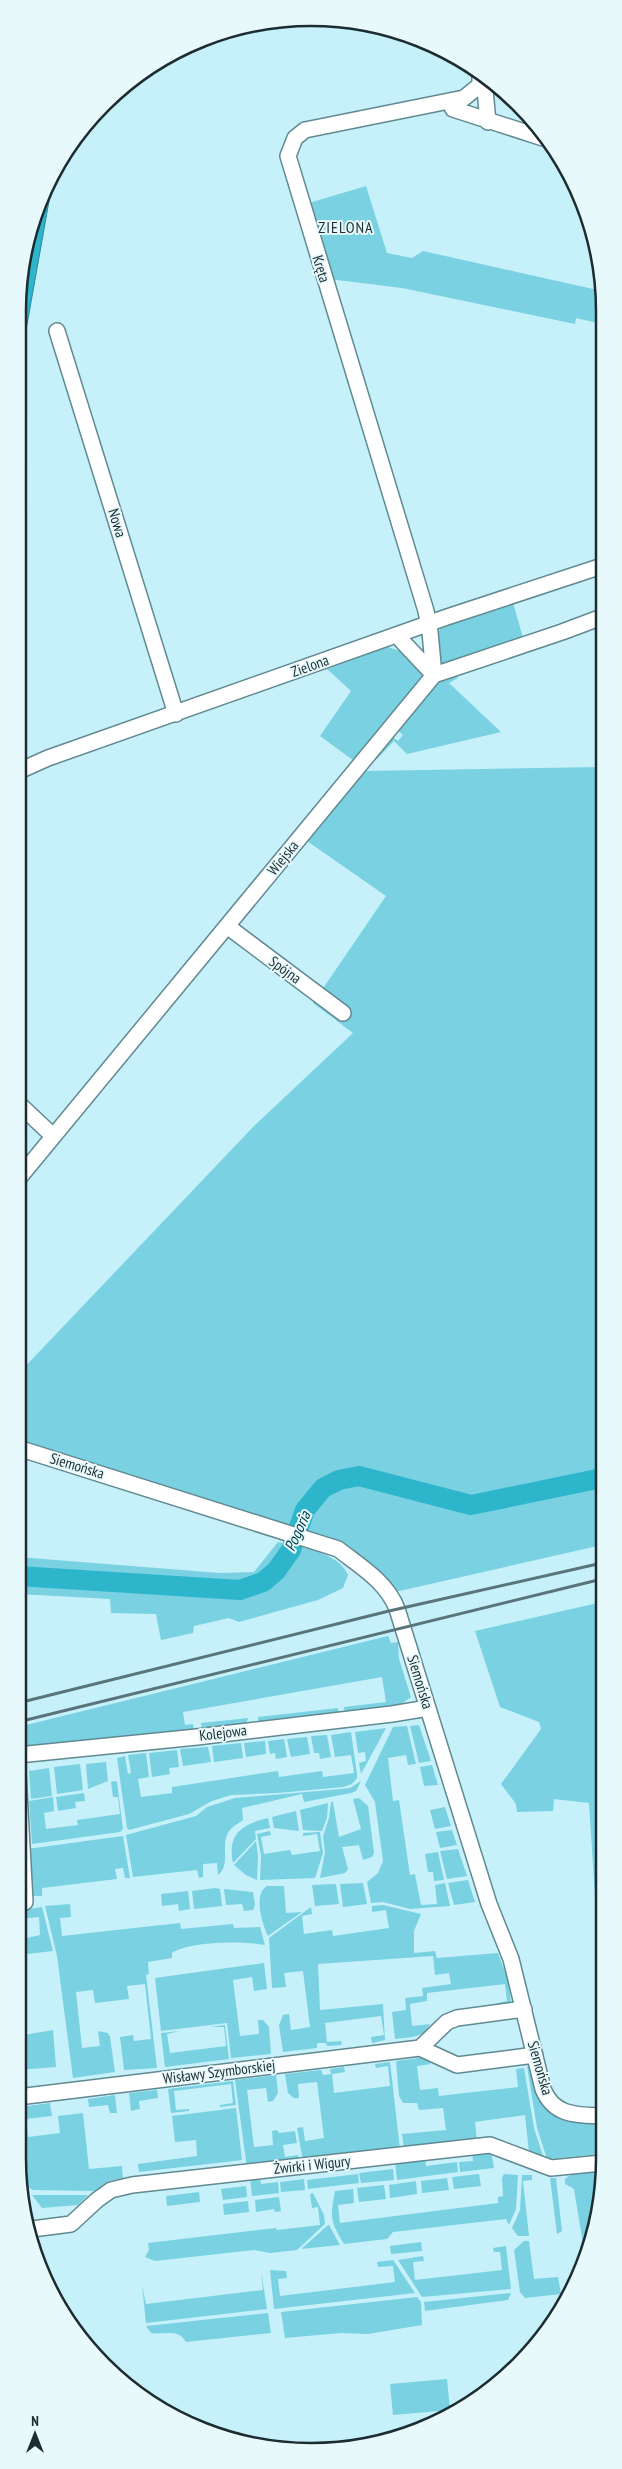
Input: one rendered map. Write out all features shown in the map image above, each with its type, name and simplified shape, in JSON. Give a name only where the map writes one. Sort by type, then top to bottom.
[{"type":"street","name":"Kręta","points":[[434,675],[429,624],[288,156],[295,138],[304,130],[464,98],[479,82]]},
{"type":"street","points":[[481,83],[485,90],[488,122]]},
{"type":"street","points":[[450,101],[453,109],[488,122],[535,136]]},
{"type":"street","name":"Nowa","points":[[57,331],[176,714]]},
{"type":"street","name":"Zielona","points":[[26,768],[48,758],[400,634],[596,568]]},
{"type":"street","points":[[400,634],[401,640],[434,675],[562,632],[596,618]]},
{"type":"street","name":"Wiejska","points":[[26,1169],[434,675]]},
{"type":"street","name":"Spójna","points":[[227,926],[343,1013]]},
{"type":"street","points":[[26,1111],[53,1136]]},
{"type":"street","name":"Siemońska","points":[[26,1450],[338,1549],[375,1578],[389,1594],[397,1609],[489,1904],[511,1959],[547,2098],[557,2109],[574,2115],[596,2116]]},
{"type":"street","name":"Kolejowa","points":[[26,1754],[392,1714],[428,1708]]},
{"type":"street","points":[[524,2009],[457,2018],[447,2022],[420,2048],[457,2065],[535,2055]]},
{"type":"street","name":"Wisławy Szymborskiej","points":[[26,2096],[420,2048]]},
{"type":"street","name":"Żwirki i Wigury","points":[[35,2229],[71,2224],[111,2190],[132,2185],[490,2145],[551,2168],[596,2164]]},
{"type":"shaded area","points":[[366,186],[387,253],[412,258],[423,251],[595,289],[596,323],[576,318],[575,324],[402,288],[329,279],[309,203]]},
{"type":"shaded area","points":[[49,199],[26,330],[27,292],[32,255],[41,219]]},
{"type":"shaded area","points":[[512,599],[523,638],[441,664],[438,633],[440,629]]},
{"type":"shaded area","points":[[388,647],[403,652],[422,672],[422,680],[354,761],[320,736],[351,691],[327,669]]},
{"type":"shaded area","points":[[454,675],[458,678],[449,683],[501,732],[407,754],[394,741],[377,759],[373,758],[391,736],[398,741],[403,735],[396,729],[440,680]]},
{"type":"shaded area","points":[[596,767],[596,1546],[395,1592],[340,1547],[311,1532],[26,1443],[26,1366],[254,1126],[353,1033],[313,1003],[386,896],[307,841],[365,771]]},
{"type":"shaded area","points":[[278,1542],[327,1556],[343,1567],[348,1575],[343,1588],[318,1600],[239,1622],[229,1618],[194,1626],[193,1633],[161,1640],[156,1614],[111,1613],[110,1599],[26,1594],[26,1558],[220,1573],[254,1572]]},
{"type":"shaded area","points":[[596,1603],[596,1896],[589,1803],[554,1799],[553,1811],[517,1812],[516,1804],[501,1784],[541,1729],[539,1722],[500,1707],[475,1631]]},
{"type":"shaded area","points":[[388,1636],[391,1643],[398,1642],[399,1659],[411,1697],[403,1703],[403,1708],[345,1714],[344,1707],[386,1702],[382,1677],[183,1712],[185,1725],[193,1724],[194,1730],[26,1748],[26,1725]]},
{"type":"shaded area","points":[[338,1708],[339,1715],[261,1723],[258,1720],[258,1717]]},
{"type":"shaded area","points":[[248,1718],[246,1725],[202,1728],[201,1723]]},
{"type":"shaded area","points":[[419,1725],[431,1761],[419,1763],[410,1726]]},
{"type":"shaded area","points":[[407,1726],[416,1764],[408,1765],[406,1755],[388,1758],[393,1801],[399,1800],[410,1875],[415,1874],[421,1905],[437,1904],[435,1885],[445,1883],[450,1906],[410,1909],[383,1902],[371,1903],[367,1882],[378,1873],[383,1861],[375,1802],[365,1785],[393,1727]]},
{"type":"shaded area","points":[[386,1728],[361,1774],[359,1763],[366,1761],[365,1752],[358,1753],[355,1732]]},
{"type":"shaded area","points":[[351,1732],[357,1774],[357,1778],[352,1784],[343,1787],[278,1793],[231,1795],[212,1801],[189,1814],[129,1830],[127,1828],[117,1758],[125,1756],[128,1774],[131,1773],[128,1755],[146,1753],[149,1777],[138,1779],[141,1797],[172,1793],[172,1787],[278,1771],[279,1777],[322,1771],[323,1777],[354,1773],[351,1755],[335,1757],[331,1735]]},
{"type":"shaded area","points":[[327,1735],[331,1757],[320,1759],[319,1753],[314,1753],[311,1736]]},
{"type":"shaded area","points":[[307,1737],[310,1754],[291,1757],[287,1739]]},
{"type":"shaded area","points":[[284,1739],[287,1757],[276,1759],[275,1753],[270,1754],[268,1741]]},
{"type":"shaded area","points":[[265,1741],[266,1754],[246,1757],[244,1743]]},
{"type":"shaded area","points":[[241,1743],[243,1758],[214,1762],[212,1746]]},
{"type":"shaded area","points":[[208,1747],[211,1762],[183,1766],[180,1749]]},
{"type":"shaded area","points":[[177,1750],[179,1767],[169,1768],[170,1774],[152,1777],[149,1753]]},
{"type":"shaded area","points":[[106,1762],[108,1781],[88,1789],[86,1764]]},
{"type":"shaded area","points":[[80,1764],[83,1790],[57,1794],[54,1767]]},
{"type":"shaded area","points":[[432,1765],[438,1785],[424,1786],[420,1767]]},
{"type":"shaded area","points":[[49,1768],[52,1796],[31,1799],[29,1771]]},
{"type":"shaded area","points":[[361,1781],[356,1791],[351,1793],[304,1802],[302,1794],[242,1808],[243,1820],[231,1829],[227,1835],[224,1865],[218,1875],[217,1863],[203,1864],[203,1877],[199,1878],[197,1870],[133,1877],[126,1835],[196,1816],[207,1807],[235,1798],[350,1788]]},
{"type":"shaded area","points":[[111,1782],[117,1782],[123,1829],[120,1832],[32,1844],[29,1801],[53,1797],[54,1811],[44,1813],[46,1829],[78,1825],[77,1820],[120,1814],[118,1797],[113,1797]]},
{"type":"shaded area","points":[[84,1793],[85,1801],[75,1802],[76,1808],[58,1811],[56,1797]]},
{"type":"shaded area","points":[[359,1798],[368,1806],[374,1853],[372,1857],[363,1860],[359,1845],[342,1847],[348,1869],[345,1873],[320,1878],[325,1852],[323,1836],[329,1818],[331,1802],[333,1802],[339,1837],[361,1829],[353,1799]]},
{"type":"shaded area","points":[[328,1803],[327,1818],[322,1831],[303,1830],[300,1810]]},
{"type":"shaded area","points":[[445,1807],[451,1826],[435,1829],[430,1810]]},
{"type":"shaded area","points":[[296,1811],[299,1831],[274,1828],[272,1817]]},
{"type":"shaded area","points":[[268,1818],[270,1828],[255,1831],[256,1839],[233,1863],[232,1845],[238,1832],[251,1823]]},
{"type":"shaded area","points":[[452,1830],[457,1845],[440,1848],[436,1832]]},
{"type":"shaded area","points":[[270,1831],[271,1835],[261,1837],[264,1854],[290,1850],[292,1855],[320,1851],[317,1834],[303,1836],[303,1833],[320,1832],[323,1853],[315,1878],[260,1880],[261,1856],[257,1834]]},
{"type":"shaded area","points":[[123,1836],[130,1878],[125,1878],[123,1868],[115,1869],[117,1879],[42,1888],[42,1896],[31,1896],[27,1849]]},
{"type":"shaded area","points":[[256,1841],[258,1856],[257,1880],[246,1875],[234,1865]]},
{"type":"shaded area","points":[[458,1849],[467,1876],[447,1879],[440,1851]]},
{"type":"shaded area","points":[[438,1852],[444,1880],[434,1881],[433,1872],[428,1872],[425,1854]]},
{"type":"shaded area","points":[[468,1880],[475,1902],[454,1905],[448,1883]]},
{"type":"shaded area","points":[[363,1883],[367,1904],[343,1907],[340,1884]]},
{"type":"shaded area","points":[[336,1884],[339,1904],[315,1906],[312,1885]]},
{"type":"shaded area","points":[[267,1886],[284,1886],[286,1913],[302,1912],[268,1936],[260,1910],[260,1896]]},
{"type":"shaded area","points":[[220,1889],[222,1906],[194,1909],[192,1891]]},
{"type":"shaded area","points":[[224,1889],[253,1892],[255,1905],[253,1910],[244,1911],[242,1904],[226,1905]]},
{"type":"shaded area","points":[[188,1891],[190,1909],[179,1911],[178,1904],[162,1906],[161,1894]]},
{"type":"shaded area","points":[[70,1904],[71,1917],[60,1918],[62,1936],[180,1923],[181,1929],[233,1924],[234,1928],[260,1927],[265,1945],[244,1943],[204,1944],[181,1949],[172,1953],[172,1958],[148,1962],[149,1974],[146,1975],[157,2068],[124,2070],[120,2037],[133,2035],[134,2041],[151,2039],[145,1984],[127,1986],[129,1999],[95,2003],[93,1990],[76,1992],[82,2048],[100,2046],[98,2031],[108,2033],[115,2072],[73,2078],[57,1956],[45,1906]]},
{"type":"shaded area","points":[[383,1905],[421,1914],[414,1931],[414,1953],[435,1951],[437,1958],[498,1953],[509,1983],[511,2004],[497,2006],[497,2003],[507,2001],[505,1984],[427,1993],[427,2001],[410,2004],[412,2026],[430,2024],[427,2029],[420,2035],[395,2039],[392,2012],[406,2010],[405,1998],[423,1996],[422,1988],[451,1984],[449,1973],[435,1975],[433,1956],[318,1964],[320,2010],[383,2004],[385,2040],[372,2043],[371,2037],[384,2035],[381,2016],[325,2023],[327,2042],[341,2041],[342,2045],[327,2046],[326,2043],[317,2043],[317,2048],[283,2052],[279,2025],[283,2015],[289,2014],[291,2030],[310,2027],[303,1971],[284,1973],[286,1987],[272,1988],[269,1938],[311,1907],[312,1914],[302,1916],[304,1934],[332,1930],[333,1936],[389,1928],[386,1910],[372,1912],[372,1906]]},
{"type":"shaded area","points":[[42,1907],[53,1951],[26,1954],[26,1938],[40,1935],[39,1917],[26,1918],[26,1910]]},
{"type":"shaded area","points":[[264,1963],[267,1989],[254,1991],[252,1977],[233,1980],[240,2036],[259,2034],[258,2020],[263,2020],[269,2027],[271,2054],[231,2058],[227,2023],[161,2031],[155,1978]]},
{"type":"shaded area","points":[[225,2025],[229,2059],[165,2067],[161,2033],[180,2031],[167,2034],[170,2053],[226,2046],[224,2027],[210,2027]]},
{"type":"shaded area","points":[[53,2030],[56,2067],[26,2069],[26,2035]]},
{"type":"shaded area","points":[[424,2058],[431,2064],[417,2066],[420,2090],[438,2088],[439,2096],[518,2087],[516,2069],[524,2068],[534,2128],[544,2159],[529,2153],[525,2115],[475,2122],[477,2141],[404,2149],[402,2134],[446,2130],[443,2108],[419,2110],[417,2103],[403,2103],[399,2096],[396,2061]]},
{"type":"shaded area","points":[[390,2062],[400,2149],[303,2161],[297,2128],[303,2127],[305,2141],[324,2138],[317,2082],[298,2084],[299,2098],[294,2098],[288,2093],[285,2074],[321,2070],[323,2075],[331,2074],[330,2069],[344,2067],[345,2072],[332,2074],[334,2093],[390,2086],[388,2066],[376,2068],[375,2064]]},
{"type":"shaded area","points":[[527,2066],[534,2075],[541,2099],[546,2108],[553,2114],[570,2120],[596,2122],[596,2155],[547,2159],[537,2128]]},
{"type":"shaded area","points":[[276,2075],[278,2093],[273,2101],[268,2102],[266,2088],[247,2090],[254,2147],[273,2145],[272,2131],[277,2130],[279,2133],[295,2131],[297,2143],[283,2145],[285,2157],[298,2155],[299,2162],[247,2168],[235,2080]]},
{"type":"shaded area","points":[[233,2081],[236,2105],[220,2107],[220,2105],[233,2103],[231,2084],[174,2091],[176,2110],[189,2109],[189,2111],[171,2113],[168,2089]]},
{"type":"shaded area","points":[[157,2090],[158,2098],[139,2101],[140,2109],[131,2111],[129,2093]]},
{"type":"shaded area","points":[[115,2095],[117,2113],[110,2113],[108,2105],[89,2107],[88,2099]]},
{"type":"shaded area","points":[[50,2103],[52,2116],[26,2119],[26,2106]]},
{"type":"shaded area","points":[[236,2108],[242,2160],[139,2172],[138,2164],[197,2156],[196,2140],[175,2142],[172,2116]]},
{"type":"shaded area","points":[[83,2113],[89,2169],[122,2166],[123,2178],[108,2181],[95,2191],[33,2190],[28,2187],[27,2177],[26,2119],[28,2137],[60,2133],[58,2116]]},
{"type":"shaded area","points":[[472,2152],[491,2152],[494,2168],[460,2172],[459,2162],[473,2161]]},
{"type":"shaded area","points":[[425,2158],[426,2166],[457,2162],[458,2172],[397,2180],[395,2162]]},
{"type":"shaded area","points":[[393,2169],[394,2180],[361,2183],[359,2173]]},
{"type":"shaded area","points":[[595,2170],[590,2214],[583,2243],[574,2189],[565,2184],[565,2179],[574,2172]]},
{"type":"shaded area","points":[[358,2174],[359,2183],[308,2189],[307,2180]]},
{"type":"shaded area","points":[[479,2174],[481,2186],[454,2189],[452,2177]]},
{"type":"shaded area","points":[[504,2174],[518,2175],[516,2209],[509,2225],[506,2219],[393,2232],[387,2239],[344,2244],[332,2219],[335,2191],[353,2189],[354,2203],[338,2205],[340,2223],[498,2203],[498,2197],[503,2196],[502,2178]]},
{"type":"shaded area","points":[[522,2175],[532,2175],[532,2180],[523,2181],[529,2236],[518,2236],[512,2228],[520,2210]]},
{"type":"shaded area","points":[[260,2177],[261,2184],[278,2182],[279,2193],[252,2196],[250,2178]]},
{"type":"shaded area","points":[[447,2178],[449,2190],[422,2193],[421,2181]]},
{"type":"shaded area","points":[[550,2178],[556,2178],[562,2231],[557,2234]]},
{"type":"shaded area","points":[[304,2179],[305,2190],[281,2192],[280,2182]]},
{"type":"shaded area","points":[[416,2181],[417,2194],[390,2198],[389,2185]]},
{"type":"shaded area","points":[[384,2185],[386,2199],[359,2202],[357,2188]]},
{"type":"shaded area","points":[[246,2186],[247,2197],[223,2200],[221,2189]]},
{"type":"shaded area","points":[[199,2192],[200,2202],[167,2206],[166,2196]]},
{"type":"shaded area","points":[[313,2193],[324,2215],[325,2224],[297,2250],[270,2253],[254,2250],[155,2261],[145,2257],[149,2250],[148,2243],[276,2228],[277,2230],[320,2225],[318,2207],[312,2208],[310,2194]]},
{"type":"shaded area","points":[[32,2195],[88,2195],[78,2205],[42,2208]]},
{"type":"shaded area","points":[[279,2197],[281,2211],[275,2212],[274,2209],[256,2212],[255,2200]]},
{"type":"shaded area","points":[[248,2201],[249,2212],[224,2215],[223,2204]]},
{"type":"shaded area","points":[[329,2225],[340,2245],[301,2249],[327,2226]]},
{"type":"shaded area","points":[[524,2241],[529,2241],[534,2279],[558,2277],[561,2294],[525,2298],[520,2292],[514,2250]]},
{"type":"shaded area","points":[[421,2242],[422,2251],[391,2254],[390,2246]]},
{"type":"shaded area","points":[[506,2246],[511,2289],[422,2297],[398,2260],[423,2256],[424,2261],[413,2262],[415,2280],[502,2270],[500,2252],[494,2252],[493,2248]]},
{"type":"shaded area","points":[[393,2260],[415,2293],[274,2309],[270,2270],[286,2271],[287,2278],[278,2279],[280,2296],[395,2282],[393,2266],[378,2267],[377,2262]]},
{"type":"shaded area","points":[[261,2270],[267,2309],[146,2323],[142,2285],[146,2304],[263,2290]]},
{"type":"shaded area","points":[[511,2293],[508,2300],[425,2311],[424,2302]]},
{"type":"shaded area","points":[[417,2297],[421,2302],[422,2325],[368,2334],[341,2333],[285,2338],[281,2312]]},
{"type":"shaded area","points":[[268,2313],[271,2333],[186,2342],[179,2335],[151,2333],[146,2326]]},
{"type":"shaded area","points":[[447,2379],[450,2407],[442,2411],[393,2415],[390,2384]]},
{"type":"waterway","name":"Pogoria","points":[[26,1577],[240,1590],[263,1582],[276,1571],[291,1550],[305,1510],[323,1488],[339,1480],[359,1476],[471,1505],[596,1479]]},
{"type":"railway","points":[[26,1701],[389,1611],[596,1564]]},
{"type":"railway","points":[[26,1720],[596,1580]]},
{"type":"district","name":"ZIELONA","points":[[346,227]]}]
